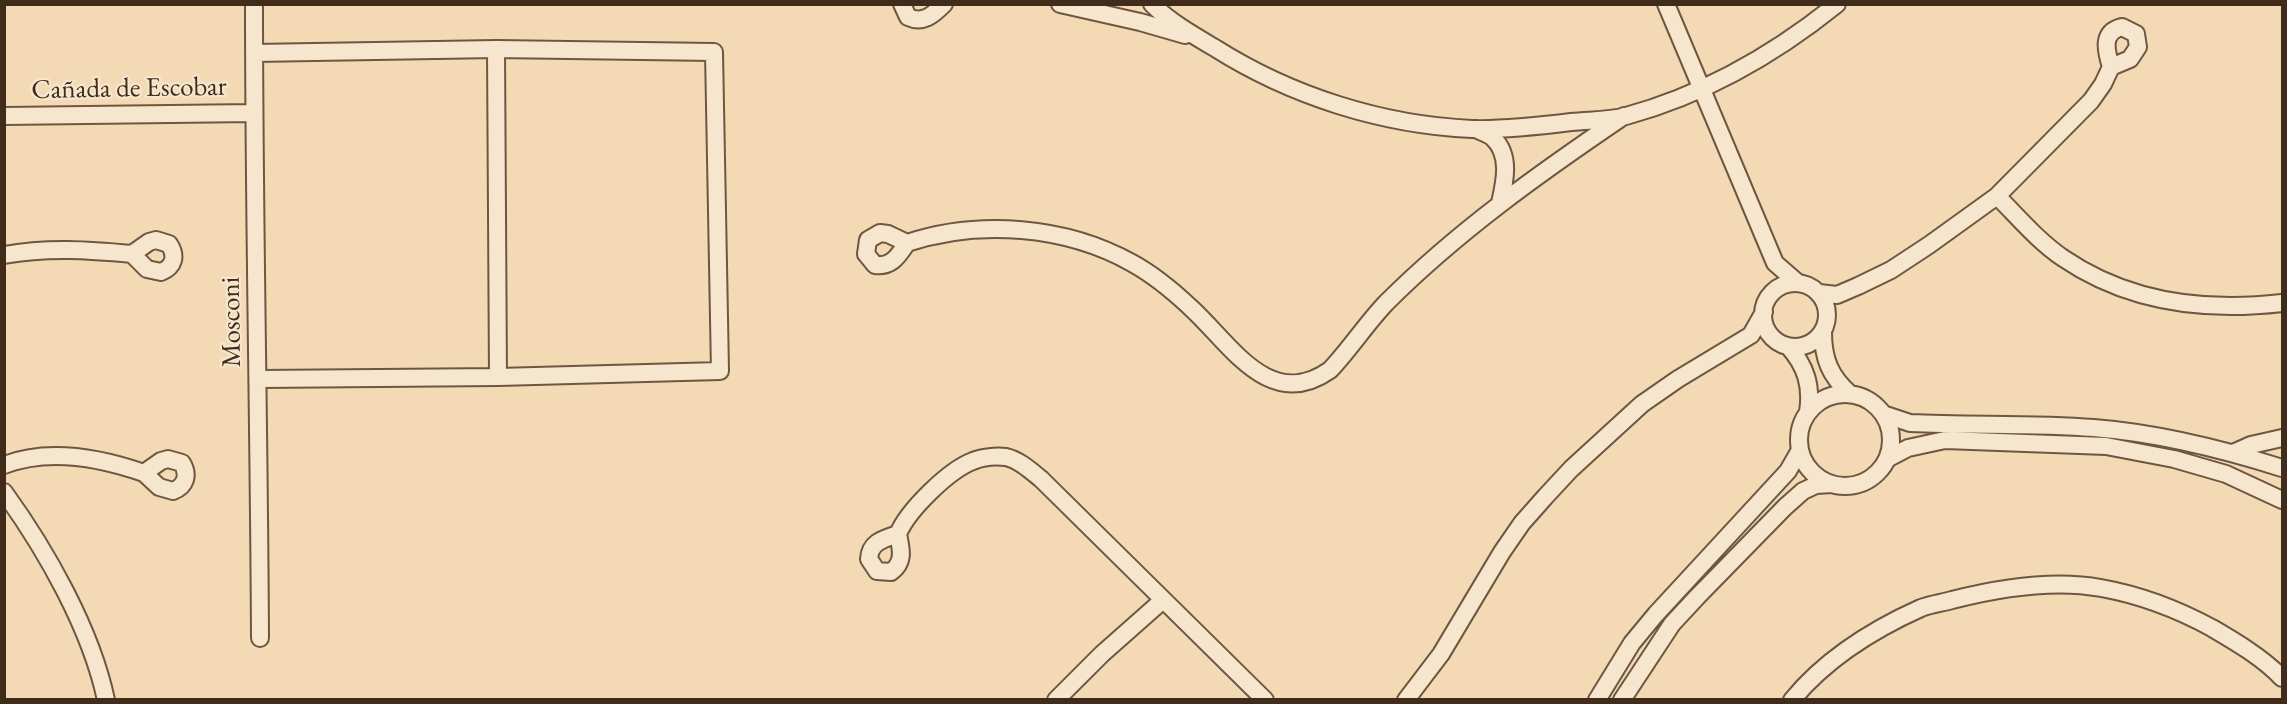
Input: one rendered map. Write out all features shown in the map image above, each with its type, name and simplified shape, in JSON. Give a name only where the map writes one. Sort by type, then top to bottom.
[{"type":"street","name":"Mosconi","points":[[254,4],[253,113],[259,379],[260,638]]},
{"type":"street","points":[[902,4],[908,16],[922,20],[944,4]]},
{"type":"street","points":[[1060,4],[1140,22],[1206,43]]},
{"type":"street","points":[[1152,4],[1179,26],[1272,81],[1351,110],[1445,127],[1475,129],[1527,127],[1624,117],[1701,89],[1755,62],[1806,29],[1837,4]]},
{"type":"street","points":[[1622,699],[1672,624],[1785,507],[1803,491],[1816,485],[1845,486],[1864,482],[1880,470],[1887,459],[1891,444],[1889,428],[1883,414],[1874,405],[1850,394],[1837,382],[1828,367],[1823,350],[1823,332],[1827,317],[1822,301],[1806,285],[1798,283],[1775,263],[1666,4]]},
{"type":"street","points":[[254,52],[496,49],[714,52],[720,371],[498,377],[259,379]]},
{"type":"street","points":[[496,49],[498,377]]},
{"type":"street","points":[[1822,301],[1891,270],[1996,196],[2084,108],[2103,84],[2111,67]]},
{"type":"street","name":"Cañada de Escobar","points":[[4,116],[253,113]]},
{"type":"street","points":[[907,243],[923,238],[979,229],[1013,230],[1080,240],[1133,264],[1189,305],[1254,370],[1268,379],[1285,384],[1298,384],[1320,377],[1330,370],[1385,305],[1454,239],[1500,202],[1624,117]]},
{"type":"street","points":[[1475,129],[1493,137],[1505,162],[1506,179],[1500,202]]},
{"type":"street","points":[[1996,196],[2042,241],[2063,257],[2089,274],[2120,288],[2166,301],[2194,305],[2230,307],[2283,303]]},
{"type":"street","points":[[4,255],[56,249],[132,254]]},
{"type":"street","points":[[1406,699],[1441,654],[1522,523],[1571,469],[1642,404],[1750,335],[1764,312],[1771,294],[1775,263]]},
{"type":"street","points":[[1771,294],[1779,288],[1798,283]]},
{"type":"street","points":[[1764,312],[1764,322],[1768,332],[1782,343],[1805,370],[1810,398],[1808,412],[1799,436],[1800,450],[1811,471],[1820,479],[1832,484]]},
{"type":"street","points":[[1750,335],[1782,343],[1808,344],[1823,332]]},
{"type":"street","points":[[1808,412],[1820,402],[1834,396],[1850,394]]},
{"type":"street","points":[[1883,414],[1910,423],[2095,428],[2144,435],[2232,453],[2283,468]]},
{"type":"street","points":[[2232,453],[2251,445],[2283,438]]},
{"type":"street","points":[[1887,459],[1908,448],[1945,440],[2106,446],[2164,457],[2226,474],[2283,500]]},
{"type":"street","points":[[1597,699],[1632,644],[1656,614],[1788,471],[1800,450]]},
{"type":"street","points":[[4,465],[20,459],[48,456],[118,464],[144,473]]},
{"type":"street","points":[[898,534],[914,509],[949,476],[973,461],[989,457],[1006,457],[1024,465],[1265,699]]},
{"type":"street","points":[[4,492],[49,562],[84,632],[102,677],[106,699]]},
{"type":"street","points":[[1792,699],[1817,674],[1844,653],[1878,630],[1923,607],[1974,594],[2021,586],[2062,585],[2100,588],[2144,598],[2187,615],[2228,637],[2280,673]]},
{"type":"street","points":[[1056,699],[1163,600]]}]
